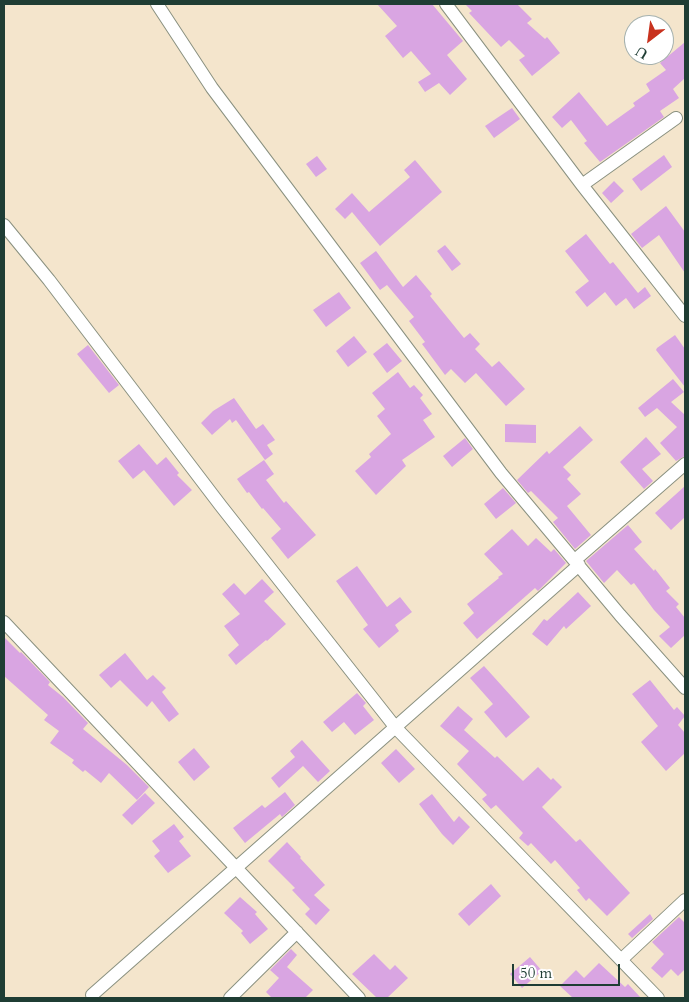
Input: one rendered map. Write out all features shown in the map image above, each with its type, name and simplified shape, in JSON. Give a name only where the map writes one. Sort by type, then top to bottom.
[{"type":"street","points":[[157,4],[212,88],[501,474],[620,615],[685,688]]},
{"type":"street","points":[[446,4],[582,185],[685,316]]},
{"type":"street","points":[[582,185],[676,118]]},
{"type":"street","points":[[4,225],[55,288],[221,506],[396,728],[658,998]]},
{"type":"street","points":[[92,996],[396,728],[685,464]]},
{"type":"street","points":[[4,622],[359,998]]},
{"type":"street","points":[[622,959],[685,900]]},
{"type":"street","points":[[230,998],[297,932]]},
{"type":"building","points":[[377,4],[432,4],[463,41],[447,55],[467,79],[450,95],[439,83],[425,92],[418,82],[431,74],[411,51],[403,58],[385,36],[397,26]]},
{"type":"building","points":[[465,4],[517,4],[532,19],[527,23],[545,39],[547,37],[560,53],[532,76],[519,60],[525,56],[509,40],[501,47],[469,13],[472,11]]},
{"type":"building","points":[[685,42],[685,78],[673,89],[679,98],[660,111],[664,117],[600,162],[584,143],[587,141],[571,120],[562,128],[552,117],[579,92],[607,126],[635,106],[633,103],[650,91],[646,84],[666,70],[662,65],[674,65],[674,51]]},
{"type":"building","points":[[512,108],[520,119],[494,138],[485,126]]},
{"type":"building","points":[[664,155],[672,167],[641,191],[632,179]]},
{"type":"building","points":[[317,156],[327,169],[316,177],[306,164]]},
{"type":"building","points":[[415,160],[442,192],[380,246],[352,212],[345,219],[335,209],[352,193],[369,212],[410,177],[404,170]]},
{"type":"building","points":[[614,181],[624,191],[611,203],[602,193]]},
{"type":"building","points":[[666,206],[685,232],[685,273],[659,235],[642,248],[631,234]]},
{"type":"building","points":[[586,234],[610,264],[613,262],[638,293],[645,287],[651,296],[634,309],[626,298],[616,306],[605,292],[587,307],[575,292],[589,281],[565,251]]},
{"type":"building","points":[[445,245],[461,264],[452,271],[437,251]]},
{"type":"building","points":[[376,251],[403,287],[416,275],[432,294],[430,296],[464,338],[470,333],[480,344],[475,349],[492,367],[499,361],[525,389],[506,406],[476,373],[465,383],[451,369],[445,375],[422,344],[425,342],[409,321],[414,317],[387,285],[380,290],[360,263]]},
{"type":"building","points":[[339,292],[351,308],[326,327],[313,310]]},
{"type":"building","points":[[675,335],[685,349],[685,387],[656,350]]},
{"type":"building","points":[[354,336],[367,352],[348,367],[336,351]]},
{"type":"building","points":[[387,343],[402,361],[387,373],[373,354]]},
{"type":"building","points":[[88,345],[119,385],[109,393],[77,354]]},
{"type":"building","points":[[398,372],[410,388],[414,385],[423,395],[420,398],[432,414],[423,420],[435,437],[402,460],[406,466],[376,495],[355,471],[371,457],[369,454],[391,434],[377,416],[385,409],[372,393]]},
{"type":"building","points":[[673,379],[684,392],[671,402],[685,415],[685,456],[676,461],[660,443],[677,427],[657,408],[645,417],[638,408]]},
{"type":"building","points":[[234,398],[256,429],[263,424],[275,440],[267,445],[273,454],[265,460],[236,420],[232,423],[230,419],[212,435],[201,423],[213,411]]},
{"type":"building","points":[[505,424],[536,425],[536,443],[505,442]]},
{"type":"building","points":[[580,426],[593,440],[563,467],[571,475],[567,479],[581,494],[567,506],[591,535],[575,549],[553,522],[558,518],[531,491],[528,493],[517,480],[547,451],[549,454]]},
{"type":"building","points":[[646,437],[661,454],[642,469],[653,481],[644,489],[620,462]]},
{"type":"building","points":[[465,438],[473,449],[452,467],[443,456]]},
{"type":"building","points":[[139,444],[157,465],[166,457],[179,473],[177,475],[192,490],[174,506],[144,470],[133,479],[118,461]]},
{"type":"building","points":[[264,460],[274,474],[266,480],[284,503],[286,501],[316,535],[288,559],[271,538],[281,529],[249,492],[247,493],[237,479]]},
{"type":"building","points":[[685,486],[685,517],[671,530],[655,513]]},
{"type":"building","points":[[503,488],[516,503],[496,519],[484,504]]},
{"type":"building","points":[[628,525],[642,542],[634,549],[654,571],[655,569],[670,588],[666,591],[679,604],[676,607],[685,618],[685,635],[671,648],[659,636],[670,627],[654,610],[634,583],[631,585],[617,570],[604,583],[586,561]]},
{"type":"building","points":[[512,529],[528,546],[536,538],[551,552],[554,549],[566,563],[538,591],[535,588],[477,639],[463,623],[474,613],[467,604],[503,574],[484,554]]},
{"type":"building","points":[[357,566],[387,607],[400,597],[412,612],[395,625],[399,631],[379,648],[363,629],[368,625],[336,581]]},
{"type":"building","points":[[262,579],[274,592],[264,601],[286,624],[236,665],[228,655],[239,645],[224,626],[240,614],[222,594],[234,583],[245,595]]},
{"type":"building","points":[[578,592],[591,606],[566,629],[564,626],[547,646],[532,634],[544,619],[547,621]]},
{"type":"building","points":[[4,637],[50,682],[48,685],[63,697],[88,723],[83,729],[127,765],[149,787],[137,800],[109,773],[101,783],[85,770],[83,772],[72,763],[74,760],[50,743],[59,731],[44,720],[48,715],[4,676]]},
{"type":"building","points":[[125,653],[147,680],[153,675],[166,688],[162,692],[179,714],[169,722],[152,701],[147,707],[120,680],[111,688],[99,675]]},
{"type":"building","points":[[484,666],[530,717],[506,738],[484,712],[493,704],[470,678]]},
{"type":"building","points":[[650,680],[674,710],[677,707],[685,716],[678,725],[685,733],[685,753],[666,771],[641,742],[658,726],[632,694]]},
{"type":"building","points":[[357,693],[366,703],[363,706],[374,720],[355,735],[344,722],[332,732],[323,722]]},
{"type":"building","points":[[458,706],[473,719],[464,730],[495,758],[497,756],[523,781],[538,767],[551,780],[553,778],[562,787],[542,807],[576,842],[580,839],[630,893],[607,916],[589,898],[586,901],[577,890],[580,888],[555,860],[551,864],[531,843],[528,846],[519,838],[523,833],[496,805],[491,809],[482,799],[487,795],[457,764],[469,751],[440,726]]},
{"type":"building","points":[[302,740],[330,771],[318,782],[303,766],[279,788],[271,778],[295,757],[290,751]]},
{"type":"building","points":[[194,748],[210,767],[194,781],[178,762]]},
{"type":"building","points":[[396,749],[415,769],[399,783],[381,763]]},
{"type":"building","points":[[285,792],[295,805],[282,817],[280,814],[245,843],[233,828],[262,805],[265,808]]},
{"type":"building","points":[[145,793],[155,803],[132,825],[122,815]]},
{"type":"building","points":[[432,794],[454,822],[459,816],[470,827],[453,845],[419,804]]},
{"type":"building","points":[[174,824],[184,837],[179,841],[191,856],[168,873],[154,856],[160,851],[152,841]]},
{"type":"building","points":[[287,842],[325,885],[314,895],[330,910],[316,925],[305,914],[310,909],[292,890],[295,888],[268,861]]},
{"type":"building","points":[[491,884],[501,896],[469,926],[458,914]]},
{"type":"building","points":[[240,897],[257,912],[255,914],[268,929],[250,944],[241,933],[243,931],[224,913]]},
{"type":"building","points":[[650,914],[653,919],[632,938],[628,934]]},
{"type":"building","points":[[679,917],[685,923],[685,969],[678,976],[671,969],[662,978],[651,968],[664,954],[652,942]]},
{"type":"building","points":[[291,949],[297,955],[287,967],[313,990],[305,998],[272,998],[266,992],[279,978],[270,970]]},
{"type":"building","points":[[374,954],[390,970],[395,965],[408,978],[387,998],[377,998],[352,974]]},
{"type":"building","points":[[530,957],[542,971],[522,988],[510,974]]},
{"type":"building","points":[[599,963],[625,987],[628,984],[641,998],[573,998],[560,986],[576,970],[584,978]]}]
